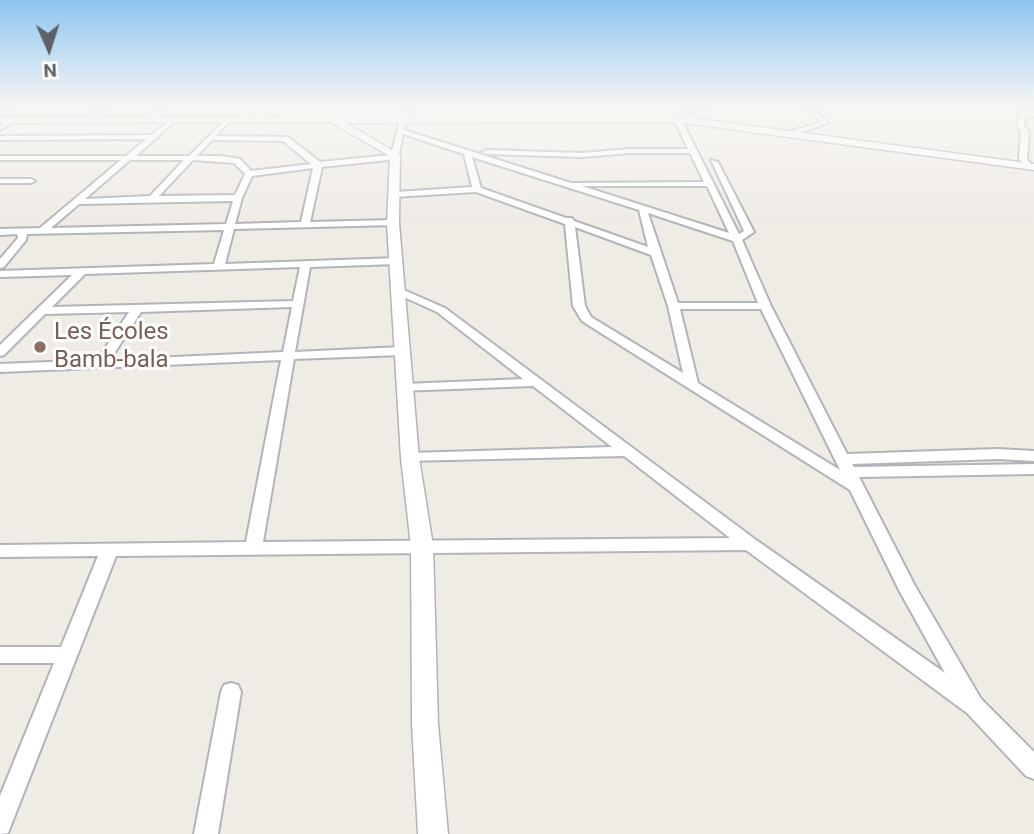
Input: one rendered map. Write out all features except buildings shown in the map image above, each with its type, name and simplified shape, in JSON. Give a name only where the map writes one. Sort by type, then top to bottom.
[{"type":"street","points":[[42,231],[140,146]]},
{"type":"street","points":[[152,199],[205,146]]},
{"type":"street","points":[[294,146],[318,165]]},
{"type":"street","points":[[378,146],[395,156]]},
{"type":"street","points":[[397,146],[393,223],[410,458],[422,546],[425,724],[433,834]]},
{"type":"street","points":[[457,146],[643,211],[737,239],[748,232],[714,162]]},
{"type":"street","points":[[691,146],[737,239],[765,306],[856,487],[908,590],[974,706]]},
{"type":"street","points":[[885,146],[1031,167]]},
{"type":"street","points":[[1024,146],[1023,159],[1031,167]]},
{"type":"street","points":[[1024,150],[1034,151]]},
{"type":"street","points":[[470,151],[582,155],[630,151],[694,151]]},
{"type":"street","points":[[470,151],[477,189]]},
{"type":"street","points":[[0,158],[232,159],[249,174],[395,156]]},
{"type":"street","points":[[305,225],[318,165]]},
{"type":"street","points":[[219,265],[238,198],[249,174]]},
{"type":"street","points":[[0,181],[31,181]]},
{"type":"street","points":[[567,184],[709,184]]},
{"type":"street","points":[[396,195],[477,189],[655,253]]},
{"type":"street","points":[[74,202],[238,198]]},
{"type":"street","points":[[643,211],[674,306],[692,386]]},
{"type":"street","points":[[569,220],[579,306],[586,319],[856,487]]},
{"type":"street","points":[[0,232],[393,223]]},
{"type":"street","points":[[0,265],[23,238],[21,232]]},
{"type":"street","points":[[0,274],[397,261]]},
{"type":"street","points":[[253,548],[304,266]]},
{"type":"street","points":[[0,352],[82,271]]},
{"type":"street","points":[[399,291],[441,310],[750,544],[974,706],[1034,768]]},
{"type":"street","points":[[42,312],[296,304]]},
{"type":"street","points":[[674,306],[765,306]]},
{"type":"street","points":[[101,363],[136,309]]},
{"type":"street","points":[[0,368],[402,351]]},
{"type":"street","points":[[405,388],[533,382]]},
{"type":"street","points":[[410,458],[626,451]]},
{"type":"street","points":[[845,465],[998,454],[1034,456]]},
{"type":"street","points":[[845,465],[1034,469]]},
{"type":"street","points":[[0,551],[750,544]]},
{"type":"street","points":[[0,824],[109,551]]},
{"type":"street","points":[[0,655],[69,655]]},
{"type":"street","points":[[206,834],[231,692]]},
{"type":"place","name":"Les Écoles Bamb-bala","points":[[40,347]]}]
